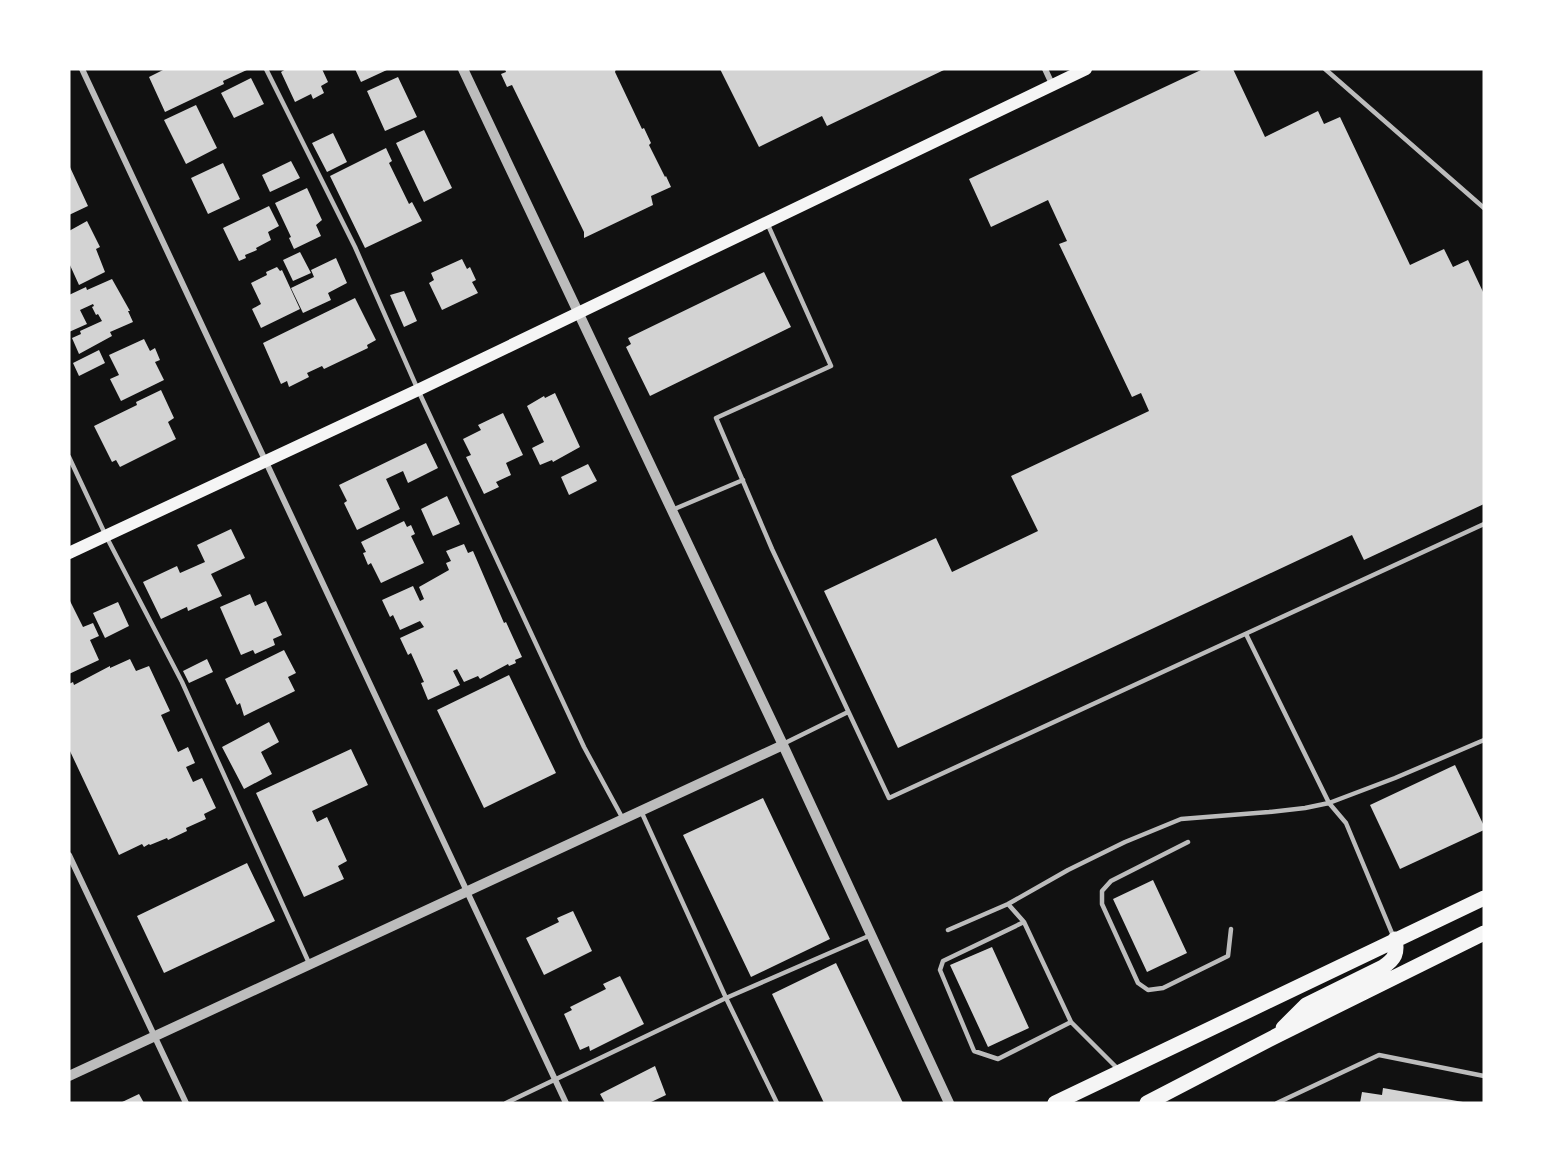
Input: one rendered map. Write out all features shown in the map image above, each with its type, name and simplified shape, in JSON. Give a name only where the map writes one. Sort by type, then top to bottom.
[{"type":"main road","points":[[69,553],[418,390],[1086,69]]},
{"type":"main road","points":[[1055,1103],[1484,898]]},
{"type":"main road","points":[[1147,1103],[1484,933]]},
{"type":"main road","points":[[1276,1036],[1306,1005],[1393,960],[1397,950],[1395,939]]},
{"type":"street","points":[[82,69],[566,1103]]},
{"type":"street","points":[[463,69],[783,744],[949,1103]]},
{"type":"street","points":[[1046,69],[1053,84]]},
{"type":"street","points":[[69,1076],[783,744]]},
{"type":"street","points":[[69,855],[186,1103]]},
{"type":"lane","points":[[266,69],[355,247],[418,390],[584,747],[623,819]]},
{"type":"lane","points":[[1325,69],[1484,208]]},
{"type":"lane","points":[[767,221],[831,366],[716,418],[772,549],[889,798],[1484,524]]},
{"type":"lane","points":[[69,457],[106,536],[182,682],[310,965]]},
{"type":"lane","points":[[672,510],[742,480]]},
{"type":"lane","points":[[1246,634],[1329,802],[1346,823],[1395,939]]},
{"type":"lane","points":[[783,744],[848,712]]},
{"type":"lane","points":[[948,930],[1008,904],[1116,846],[1181,819],[1269,812],[1329,802],[1395,778],[1484,740]]},
{"type":"lane","points":[[641,811],[726,998],[777,1103]]},
{"type":"lane","points":[[1188,842],[1111,881],[1102,891],[1102,904],[1138,983],[1148,990],[1163,988],[1228,956],[1232,929]]},
{"type":"lane","points":[[1008,904],[1024,922],[1071,1022],[1120,1071]]},
{"type":"lane","points":[[1024,922],[943,961],[940,970],[974,1051],[998,1059],[1071,1022]]},
{"type":"lane","points":[[506,1103],[726,998],[871,935]]},
{"type":"lane","points":[[1277,1103],[1379,1055],[1464,1070],[1484,1076]]},
{"type":"building","points":[[165,69],[249,69],[223,81],[224,84],[165,112],[149,77]]},
{"type":"building","points":[[286,69],[322,69],[328,82],[321,86],[324,93],[313,99],[311,94],[295,102],[281,72]]},
{"type":"building","points":[[355,69],[389,69],[361,82]]},
{"type":"building","points":[[505,69],[616,69],[615,72],[651,143],[649,145],[671,187],[651,196],[653,205],[584,238],[584,232],[512,85],[507,87],[501,74],[506,72]]},
{"type":"building","points":[[720,69],[946,69],[827,126],[822,116],[759,147]]},
{"type":"building","points":[[1203,69],[1233,69],[1265,137],[1318,111],[1324,124],[1340,117],[1410,265],[1444,249],[1453,267],[1468,260],[1484,294],[1484,504],[1364,560],[1352,535],[898,748],[824,591],[936,538],[952,572],[1038,531],[1011,476],[1149,411],[1141,393],[1132,397],[1059,244],[1067,241],[1048,200],[991,227],[969,179]]},
{"type":"building","points":[[398,77],[417,117],[385,131],[367,91]]},
{"type":"building","points":[[251,78],[264,104],[234,118],[221,93]]},
{"type":"building","points":[[196,105],[217,148],[186,164],[164,120]]},
{"type":"building","points":[[424,130],[452,188],[424,202],[396,143]]},
{"type":"building","points":[[333,133],[347,162],[327,172],[312,143]]},
{"type":"building","points":[[386,148],[392,161],[389,163],[409,204],[412,202],[422,221],[365,248],[330,176]]},
{"type":"building","points":[[291,161],[300,178],[270,192],[262,175]]},
{"type":"building","points":[[223,163],[240,199],[208,214],[191,178]]},
{"type":"building","points":[[69,165],[88,206],[69,215]]},
{"type":"building","points":[[307,188],[322,220],[316,225],[321,236],[294,249],[289,238],[291,237],[275,203]]},
{"type":"building","points":[[269,206],[279,226],[268,232],[271,240],[239,261],[223,228]]},
{"type":"building","points":[[87,221],[100,247],[96,249],[105,272],[79,285],[69,263],[69,231]]},
{"type":"building","points":[[300,252],[311,273],[293,281],[283,260]]},
{"type":"building","points":[[336,258],[347,283],[328,293],[331,300],[303,313],[291,288],[314,277],[311,270]]},
{"type":"building","points":[[462,259],[467,269],[470,267],[476,280],[472,282],[478,293],[442,310],[429,283],[434,280],[431,273]]},
{"type":"building","points":[[277,267],[280,271],[282,270],[300,309],[261,328],[252,309],[261,304],[251,283]]},
{"type":"building","points":[[764,272],[791,327],[650,396],[626,347],[631,344],[628,338]]},
{"type":"building","points":[[112,279],[130,311],[128,311],[133,322],[110,332],[112,336],[79,354],[72,338],[81,334],[80,331],[102,321],[98,314],[96,315],[93,304],[80,310],[87,324],[69,332],[69,295]]},
{"type":"building","points":[[404,291],[417,321],[404,327],[390,295]]},
{"type":"building","points":[[355,298],[376,340],[367,345],[368,348],[324,369],[322,366],[307,373],[309,377],[289,387],[287,381],[281,384],[263,343]]},
{"type":"building","points":[[144,339],[150,351],[155,348],[160,360],[155,362],[164,380],[121,401],[110,379],[119,375],[109,355]]},
{"type":"building","points":[[99,350],[105,363],[79,376],[73,363]]},
{"type":"building","points":[[161,390],[174,418],[168,422],[176,439],[120,467],[116,460],[112,462],[94,426],[137,405],[136,402]]},
{"type":"building","points":[[555,393],[580,447],[553,462],[552,460],[540,465],[532,448],[544,442],[527,406],[544,396],[545,398]]},
{"type":"building","points":[[503,413],[523,455],[506,463],[511,475],[496,482],[499,487],[484,494],[466,457],[471,455],[463,439],[481,430],[478,425]]},
{"type":"building","points":[[426,443],[438,468],[408,483],[403,471],[386,479],[400,509],[357,530],[344,503],[347,501],[339,485]]},
{"type":"building","points":[[588,464],[597,481],[569,495],[561,477]]},
{"type":"building","points":[[447,496],[460,524],[433,536],[421,509]]},
{"type":"building","points":[[404,521],[407,527],[411,525],[415,534],[411,536],[424,563],[381,583],[371,563],[368,565],[363,553],[366,552],[361,542]]},
{"type":"building","points":[[231,529],[245,558],[211,574],[222,596],[188,611],[187,607],[161,619],[143,582],[177,566],[180,573],[205,562],[197,545]]},
{"type":"building","points":[[464,544],[468,553],[473,551],[504,623],[506,622],[522,657],[515,660],[516,663],[509,666],[508,664],[480,679],[478,676],[464,682],[457,669],[453,671],[460,685],[428,700],[421,683],[424,682],[411,653],[408,655],[400,638],[424,627],[420,621],[400,630],[393,615],[390,617],[382,600],[413,586],[420,601],[424,599],[419,587],[449,570],[446,563],[451,561],[446,551]]},
{"type":"building","points":[[250,594],[255,606],[266,601],[282,635],[273,639],[275,645],[255,654],[253,650],[241,655],[220,607]]},
{"type":"building","points":[[69,599],[83,627],[93,623],[99,636],[90,640],[99,660],[69,674]]},
{"type":"building","points":[[118,602],[129,626],[105,638],[93,613]]},
{"type":"building","points":[[284,650],[296,673],[288,677],[295,691],[244,716],[240,703],[237,705],[225,679]]},
{"type":"building","points":[[130,659],[136,671],[149,666],[170,711],[161,715],[178,752],[188,747],[195,763],[186,767],[193,782],[202,778],[216,808],[204,814],[206,819],[186,828],[187,831],[168,840],[167,838],[144,847],[142,844],[119,855],[69,749],[69,684],[73,682],[74,685],[110,666],[110,668]]},
{"type":"building","points":[[207,659],[213,672],[189,683],[183,671]]},
{"type":"building","points":[[509,675],[556,773],[484,808],[437,710]]},
{"type":"building","points":[[269,722],[279,742],[261,752],[272,774],[244,789],[222,747]]},
{"type":"building","points":[[351,749],[368,785],[312,811],[317,822],[327,817],[347,861],[338,866],[344,879],[304,897],[256,793]]},
{"type":"building","points":[[1455,765],[1484,830],[1400,869],[1370,805]]},
{"type":"building","points":[[763,798],[830,939],[751,977],[683,835]]},
{"type":"building","points":[[247,863],[275,921],[164,973],[137,916]]},
{"type":"building","points":[[1153,880],[1187,953],[1147,972],[1113,899]]},
{"type":"building","points":[[573,911],[592,951],[544,975],[526,938],[559,922],[557,918]]},
{"type":"building","points":[[992,947],[1029,1028],[988,1047],[950,965]]},
{"type":"building","points":[[836,963],[903,1103],[824,1103],[772,994]]},
{"type":"building","points":[[620,976],[644,1024],[590,1051],[589,1046],[580,1050],[564,1014],[572,1010],[570,1007],[606,989],[603,984]]},
{"type":"building","points":[[655,1066],[666,1095],[649,1103],[605,1103],[600,1094]]},
{"type":"building","points":[[1383,1088],[1463,1103],[1360,1103],[1362,1092],[1382,1095]]},
{"type":"building","points":[[139,1094],[144,1103],[120,1103]]}]
